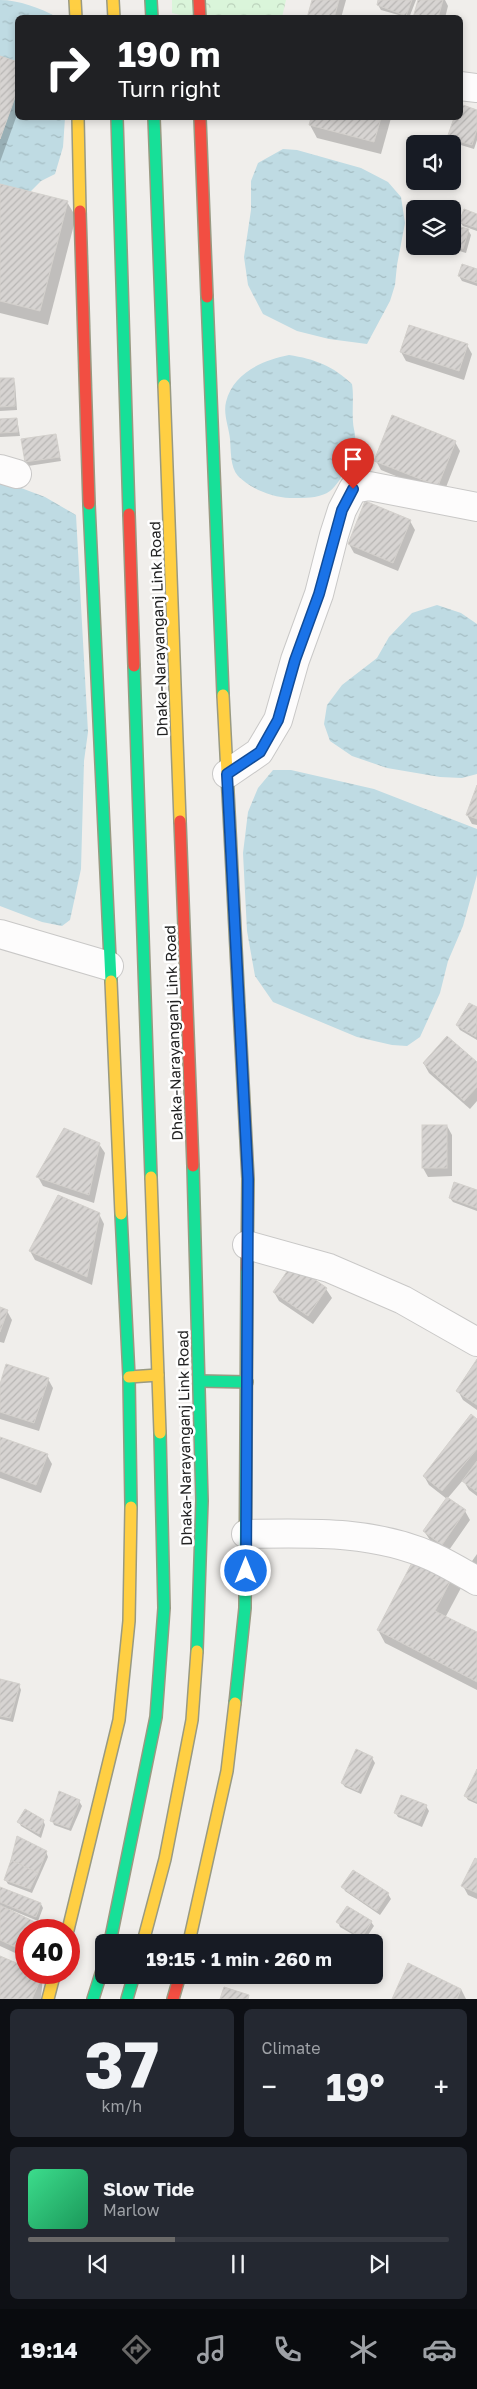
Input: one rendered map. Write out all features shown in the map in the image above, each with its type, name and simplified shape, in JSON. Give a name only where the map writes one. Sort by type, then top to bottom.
[{"type":"main road","points":[[75,0],[76,15]]},
{"type":"main road","points":[[113,0],[114,15]]},
{"type":"main road","points":[[151,0],[152,15]]},
{"type":"main road","points":[[199,0],[200,15]]},
{"type":"main road","points":[[71,1919],[119,1720],[128,1620],[131,1535],[129,1377],[87,468],[78,120]]},
{"type":"main road","name":"Dhaka-Narayanganj Link Road","points":[[112,1934],[156,1717],[164,1608],[117,120]]},
{"type":"main road","name":"Dhaka-Narayanganj Link Road","points":[[145,1934],[165,1860],[192,1720],[199,1626],[202,1501],[200,1381],[154,120]]},
{"type":"main road","points":[[191,1934],[227,1771],[246,1608],[248,1179],[227,774],[200,120]]},
{"type":"main road","points":[[129,1377],[158,1375]]},
{"type":"main road","points":[[200,1381],[247,1382]]},
{"type":"main road","points":[[48,1999],[52,1984]]},
{"type":"main road","points":[[94,1999],[98,1984]]},
{"type":"main road","points":[[127,1999],[131,1984]]},
{"type":"main road","points":[[173,1999],[177,1984]]},
{"type":"street","points":[[463,86],[477,88]]},
{"type":"street","points":[[227,774],[260,752],[278,720],[295,660],[319,594],[342,510],[353,489],[369,486],[477,508]]},
{"type":"street","points":[[0,934],[109,966]]},
{"type":"street","points":[[247,1245],[329,1268],[403,1300],[477,1342]]},
{"type":"street","points":[[246,1534],[347,1535],[388,1542],[433,1557],[477,1581]]},
{"type":"green space","points":[[172,0],[286,0],[282,15],[180,15],[172,13]]},
{"type":"water","points":[[0,0],[15,1],[53,15],[15,15],[15,120],[65,120],[63,147],[55,174],[41,181],[27,195],[0,194]]},
{"type":"water","points":[[283,149],[297,150],[361,168],[388,182],[401,197],[405,223],[395,285],[390,301],[367,344],[329,339],[297,331],[263,314],[248,285],[244,257],[251,210],[251,181],[258,163]]},
{"type":"water","points":[[289,355],[323,364],[338,372],[352,384],[355,438],[352,453],[335,487],[326,494],[316,497],[290,498],[262,492],[243,481],[235,472],[232,463],[225,411],[230,392],[242,376],[259,364]]},
{"type":"water","points":[[0,480],[45,497],[76,515],[88,732],[84,761],[81,869],[70,920],[62,926],[42,922],[0,906]]},
{"type":"water","points":[[437,605],[461,613],[477,624],[477,774],[462,778],[440,777],[387,768],[352,756],[330,741],[324,724],[327,705],[342,685],[377,658],[389,637],[412,613]]},
{"type":"water","points":[[273,770],[291,770],[374,789],[477,829],[477,875],[463,926],[448,961],[440,993],[420,1037],[407,1046],[392,1045],[357,1037],[273,1002],[255,976],[247,931],[243,853],[248,812],[258,788]]},
{"type":"building","points":[[312,0],[339,0],[335,15],[308,15]]},
{"type":"building","points":[[378,0],[412,0],[406,15],[377,5]]},
{"type":"building","points":[[418,0],[443,0],[439,15],[414,15]]},
{"type":"building","points":[[0,56],[15,61],[15,97],[0,139]]},
{"type":"building","points":[[463,105],[477,110],[477,129],[472,145],[461,142],[461,135],[448,135],[453,120],[463,120]]},
{"type":"building","points":[[310,120],[380,120],[374,142],[309,125]]},
{"type":"building","points":[[0,184],[68,201],[40,311],[0,301]]},
{"type":"building","points":[[464,209],[477,214],[477,228],[461,223]]},
{"type":"building","points":[[461,227],[469,229],[463,249],[461,248]]},
{"type":"building","points":[[462,264],[477,269],[477,283],[458,276]]},
{"type":"building","points":[[409,325],[468,344],[459,371],[400,352]]},
{"type":"building","points":[[0,378],[14,378],[15,406],[0,407]]},
{"type":"building","points":[[392,415],[456,441],[438,486],[374,461]]},
{"type":"building","points":[[17,418],[18,432],[0,433],[0,419]]},
{"type":"building","points":[[56,434],[60,457],[25,462],[21,439]]},
{"type":"building","points":[[365,501],[411,520],[393,563],[348,544]]},
{"type":"building","points":[[477,785],[477,819],[466,815]]},
{"type":"building","points":[[469,1003],[477,1007],[476,1037],[456,1025]]},
{"type":"building","points":[[447,1036],[477,1062],[477,1087],[464,1101],[423,1063]]},
{"type":"building","points":[[422,1125],[447,1125],[447,1168],[422,1168]]},
{"type":"building","points":[[64,1128],[100,1143],[89,1195],[36,1177]]},
{"type":"building","points":[[454,1182],[477,1190],[477,1208],[449,1198]]},
{"type":"building","points":[[58,1195],[100,1213],[87,1277],[29,1251]]},
{"type":"building","points":[[292,1264],[327,1288],[308,1316],[273,1292]]},
{"type":"building","points":[[0,1307],[8,1310],[0,1332]]},
{"type":"building","points":[[477,1359],[477,1405],[456,1391]]},
{"type":"building","points":[[6,1364],[49,1378],[34,1423],[0,1412],[0,1384]]},
{"type":"building","points":[[471,1414],[477,1419],[477,1449],[442,1491],[423,1476]]},
{"type":"building","points":[[0,1437],[48,1454],[36,1485],[0,1471]]},
{"type":"building","points":[[477,1461],[477,1492],[462,1481]]},
{"type":"building","points":[[447,1497],[466,1510],[442,1545],[423,1531]]},
{"type":"building","points":[[417,1553],[455,1572],[435,1611],[477,1632],[477,1682],[377,1630]]},
{"type":"building","points":[[0,1679],[20,1684],[10,1718],[0,1716]]},
{"type":"building","points":[[356,1749],[373,1757],[358,1791],[341,1783]]},
{"type":"building","points":[[477,1769],[477,1802],[464,1796]]},
{"type":"building","points":[[59,1791],[80,1800],[69,1828],[50,1821]]},
{"type":"building","points":[[401,1795],[427,1805],[419,1823],[394,1813]]},
{"type":"building","points":[[25,1809],[44,1820],[39,1834],[17,1822]]},
{"type":"building","points":[[17,1836],[47,1851],[38,1873],[11,1860]]},
{"type":"building","points":[[475,1858],[477,1859],[477,1893],[461,1886]]},
{"type":"building","points":[[11,1860],[38,1873],[30,1889],[4,1880]]},
{"type":"building","points":[[353,1870],[389,1893],[377,1911],[341,1887]]},
{"type":"building","points":[[0,1887],[41,1903],[36,1917],[0,1902]]},
{"type":"building","points":[[0,1905],[29,1919],[15,1919],[15,1947],[0,1940]]},
{"type":"building","points":[[347,1906],[372,1921],[364,1934],[356,1934],[336,1922]]},
{"type":"building","points":[[0,1956],[15,1962],[15,1984],[39,1984],[32,1999],[0,1999]]},
{"type":"building","points":[[408,1963],[461,1989],[457,1999],[392,1999]]},
{"type":"building","points":[[224,1987],[249,1995],[248,1999],[220,1999]]},
{"type":"traffic: fast","points":[[151,0],[152,15]]},
{"type":"traffic: fast","points":[[117,120],[129,514]]},
{"type":"traffic: fast","points":[[154,120],[164,385]]},
{"type":"traffic: fast","points":[[207,297],[223,695]]},
{"type":"traffic: fast","points":[[89,504],[111,981]]},
{"type":"traffic: fast","points":[[134,666],[151,1177]]},
{"type":"traffic: fast","points":[[193,1166],[202,1501],[197,1651]]},
{"type":"traffic: fast","points":[[121,1214],[129,1377],[131,1507]]},
{"type":"traffic: fast","points":[[235,1703],[245,1608],[247,1269]]},
{"type":"traffic: fast","points":[[200,1381],[247,1382]]},
{"type":"traffic: fast","points":[[112,1934],[156,1717],[164,1608],[160,1433]]},
{"type":"traffic: fast","points":[[93,1999],[98,1984]]},
{"type":"traffic: fast","points":[[127,1999],[131,1984]]},
{"type":"traffic: slow","points":[[75,0],[76,15]]},
{"type":"traffic: slow","points":[[113,0],[114,15]]},
{"type":"traffic: slow","points":[[78,120],[80,211]]},
{"type":"traffic: slow","points":[[164,385],[180,821]]},
{"type":"traffic: slow","points":[[223,695],[239,1007]]},
{"type":"traffic: slow","points":[[111,981],[121,1214]]},
{"type":"traffic: slow","points":[[151,1177],[160,1433]]},
{"type":"traffic: slow","points":[[129,1377],[158,1375]]},
{"type":"traffic: slow","points":[[71,1919],[119,1720],[129,1621],[131,1507]]},
{"type":"traffic: slow","points":[[145,1934],[165,1859],[192,1720],[197,1651]]},
{"type":"traffic: slow","points":[[191,1934],[227,1771],[235,1703]]},
{"type":"traffic: slow","points":[[48,1999],[52,1984]]},
{"type":"traffic: jam","points":[[199,0],[200,15]]},
{"type":"traffic: jam","points":[[200,120],[207,297]]},
{"type":"traffic: jam","points":[[80,211],[89,504]]},
{"type":"traffic: jam","points":[[129,514],[134,666]]},
{"type":"traffic: jam","points":[[180,821],[193,1166]]},
{"type":"traffic: jam","points":[[239,1007],[248,1179],[247,1269]]},
{"type":"traffic: jam","points":[[173,1999],[177,1984]]},
{"type":"route","points":[[246,1571],[248,1179],[227,774],[260,752],[278,720],[295,660],[319,594],[342,510],[353,489]]}]
